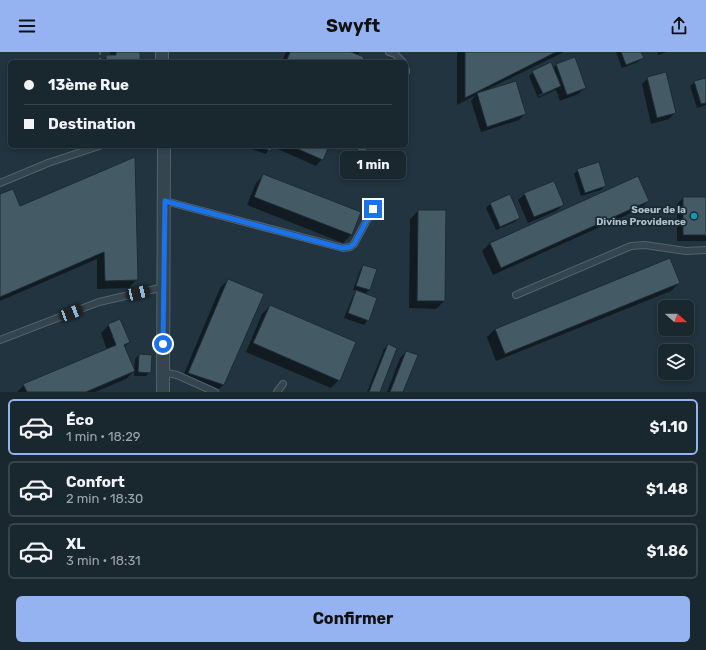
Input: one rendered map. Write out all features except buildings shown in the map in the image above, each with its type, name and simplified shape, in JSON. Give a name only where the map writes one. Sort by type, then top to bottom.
[{"type":"street","points":[[163,392],[164,148]]},
{"type":"lane","points":[[389,52],[395,54],[401,60]]},
{"type":"lane","points":[[0,183],[93,148]]},
{"type":"lane","points":[[165,201],[342,248],[350,247],[354,244],[373,209]]},
{"type":"lane","points":[[516,295],[631,246],[645,245],[686,251],[706,250]]},
{"type":"lane","points":[[0,340],[99,302],[164,287]]},
{"type":"lane","points":[[162,372],[177,375],[215,392]]},
{"type":"lane","points":[[277,392],[283,384]]},
{"type":"place","name":"Soeur de la Divine Providence","points":[[694,216]]},
{"type":"route","points":[[163,344],[165,201],[342,248],[350,247],[354,244],[373,209]]}]
